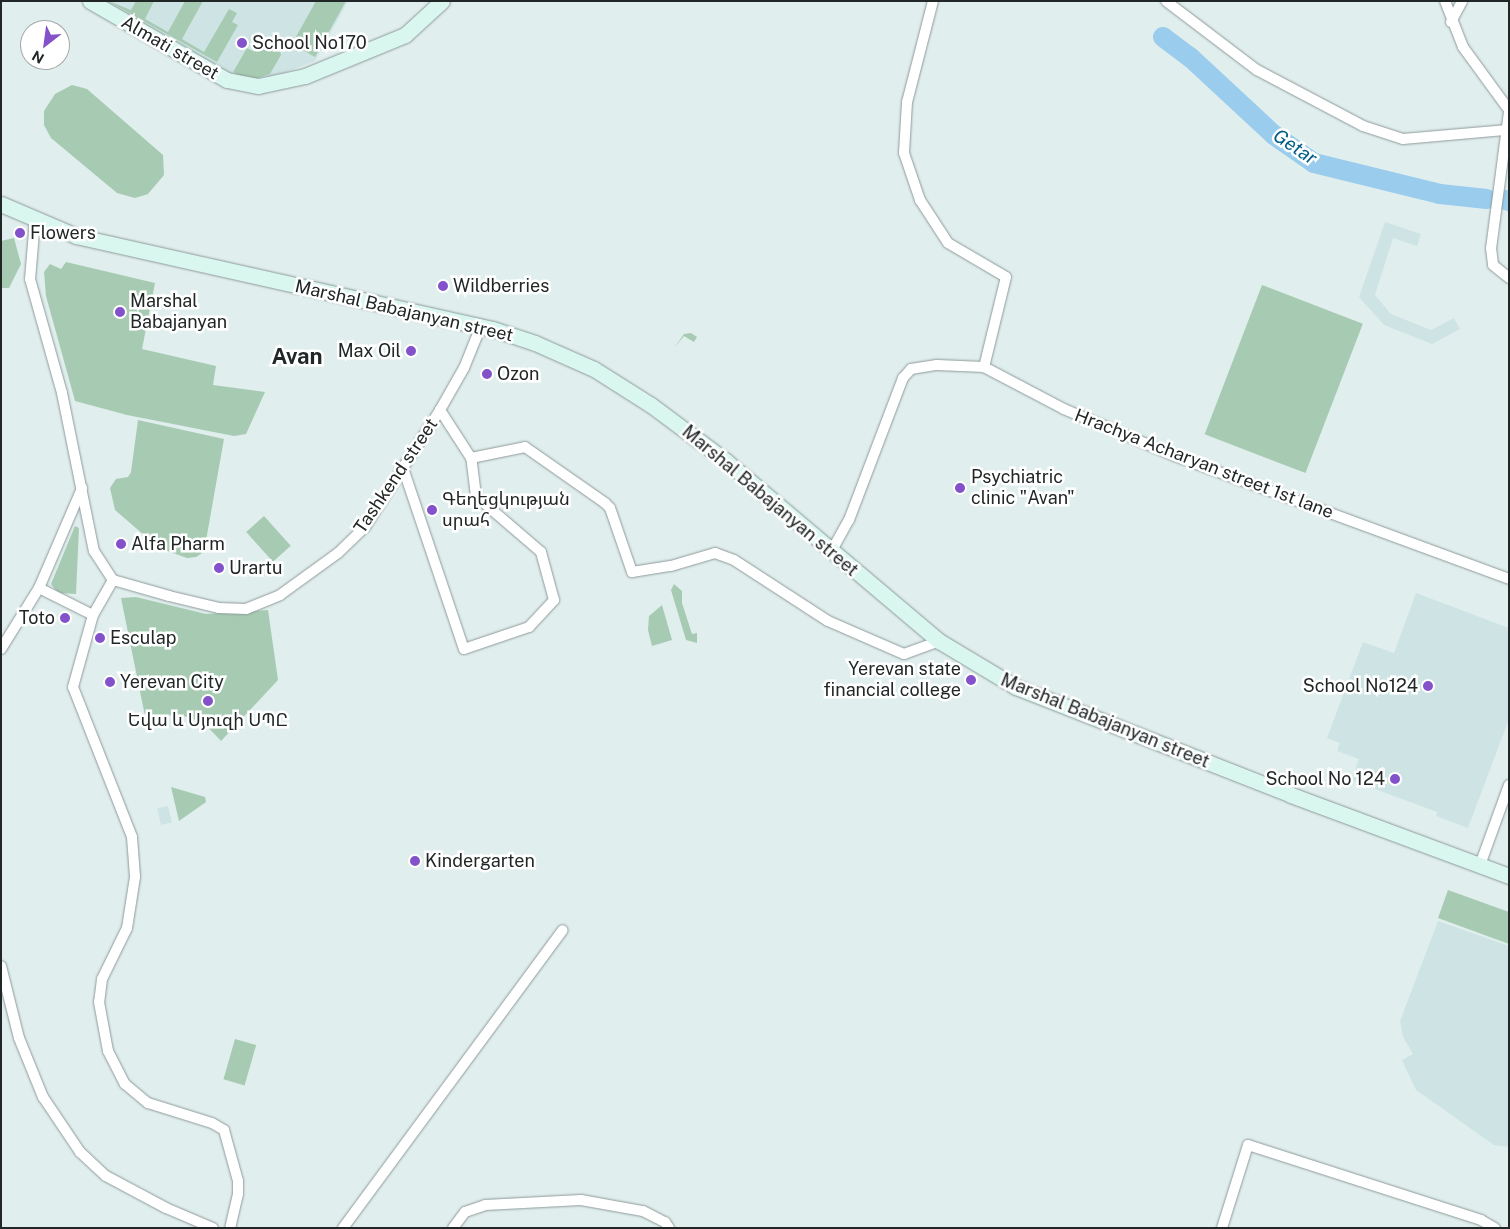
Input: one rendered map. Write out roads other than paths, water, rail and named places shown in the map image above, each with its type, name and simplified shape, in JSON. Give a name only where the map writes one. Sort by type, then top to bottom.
[{"type":"main road","name":"Almati street","points":[[90,1],[227,80],[258,86],[305,76],[405,35],[442,1]]},
{"type":"main road","name":"Marshal Babajanyan street","points":[[1,204],[76,236],[481,326],[535,343],[594,369],[651,405],[726,461],[831,552],[939,641],[1016,687],[1291,796],[1509,876]]},
{"type":"street","points":[[831,552],[850,520],[903,378],[911,370],[937,365],[984,367],[1006,278],[948,243],[920,200],[904,153],[907,102],[933,1]]},
{"type":"street","points":[[1166,1],[1257,70],[1363,126],[1404,139],[1505,130]]},
{"type":"street","points":[[1445,1],[1451,22],[1463,47],[1509,111],[1491,248],[1493,265],[1509,278]]},
{"type":"street","points":[[1451,22],[1462,1]]},
{"type":"street","points":[[35,220],[30,279],[62,393],[94,551],[113,580],[93,615],[74,687],[132,838],[134,876],[127,928],[102,979],[99,1002],[108,1051],[125,1084],[148,1103],[212,1123],[224,1130],[238,1181],[238,1194],[230,1228]]},
{"type":"street","name":"Tashkend street","points":[[113,580],[219,608],[246,610],[280,595],[338,553],[365,527],[440,410],[464,368],[481,326]]},
{"type":"street","name":"Hrachya Acharyan street 1st lane","points":[[984,367],[1064,409],[1174,456],[1509,579]]},
{"type":"street","points":[[403,468],[464,649],[529,628],[554,600],[541,552],[476,496],[471,458],[440,410]]},
{"type":"street","points":[[471,458],[525,447],[605,503],[610,508],[632,572],[671,566],[715,553],[734,560],[828,621],[904,654],[939,641]]},
{"type":"street","points":[[1,649],[39,588],[82,487]]},
{"type":"street","points":[[39,588],[93,615]]},
{"type":"street","points":[[1480,865],[1509,785]]},
{"type":"street","points":[[343,1228],[563,930]]},
{"type":"street","points":[[1,966],[20,1038],[43,1097],[80,1152],[106,1176],[166,1208],[213,1228]]},
{"type":"street","points":[[1222,1228],[1248,1145],[1481,1220],[1495,1228]]},
{"type":"street","points":[[453,1228],[465,1212],[485,1205],[582,1200],[643,1211],[665,1222],[669,1228]]},
{"type":"waterway","name":"Getar","points":[[1163,37],[1190,57],[1274,135],[1314,163],[1440,194],[1487,199]]},
{"type":"place","name":"School No170","points":[[242,43]]},
{"type":"place","name":"Flowers","points":[[20,233]]},
{"type":"place","name":"Wildberries","points":[[443,286]]},
{"type":"place","name":"Marshal Babajanyan","points":[[120,312]]},
{"type":"place","name":"Max Oil","points":[[411,351]]},
{"type":"place","name":"Ozon","points":[[487,374]]},
{"type":"place","name":"Psychiatric clinic \"Avan\"","points":[[960,488]]},
{"type":"place","name":"Գեղեցկության սրահ","points":[[432,510]]},
{"type":"place","name":"Alfa Pharm","points":[[121,544]]},
{"type":"place","name":"Urartu","points":[[219,568]]},
{"type":"place","name":"Toto","points":[[65,618]]},
{"type":"place","name":"Esculap","points":[[100,638]]},
{"type":"place","name":"Yerevan state financial college","points":[[971,680]]},
{"type":"place","name":"Yerevan City","points":[[110,682]]},
{"type":"place","name":"School No124","points":[[1428,686]]},
{"type":"place","name":"Եվա և Սյուզի ՍՊԸ","points":[[208,701]]},
{"type":"place","name":"School No 124","points":[[1395,779]]},
{"type":"place","name":"Kindergarten","points":[[415,861]]},
{"type":"district","name":"Avan","points":[[297,357]]}]
